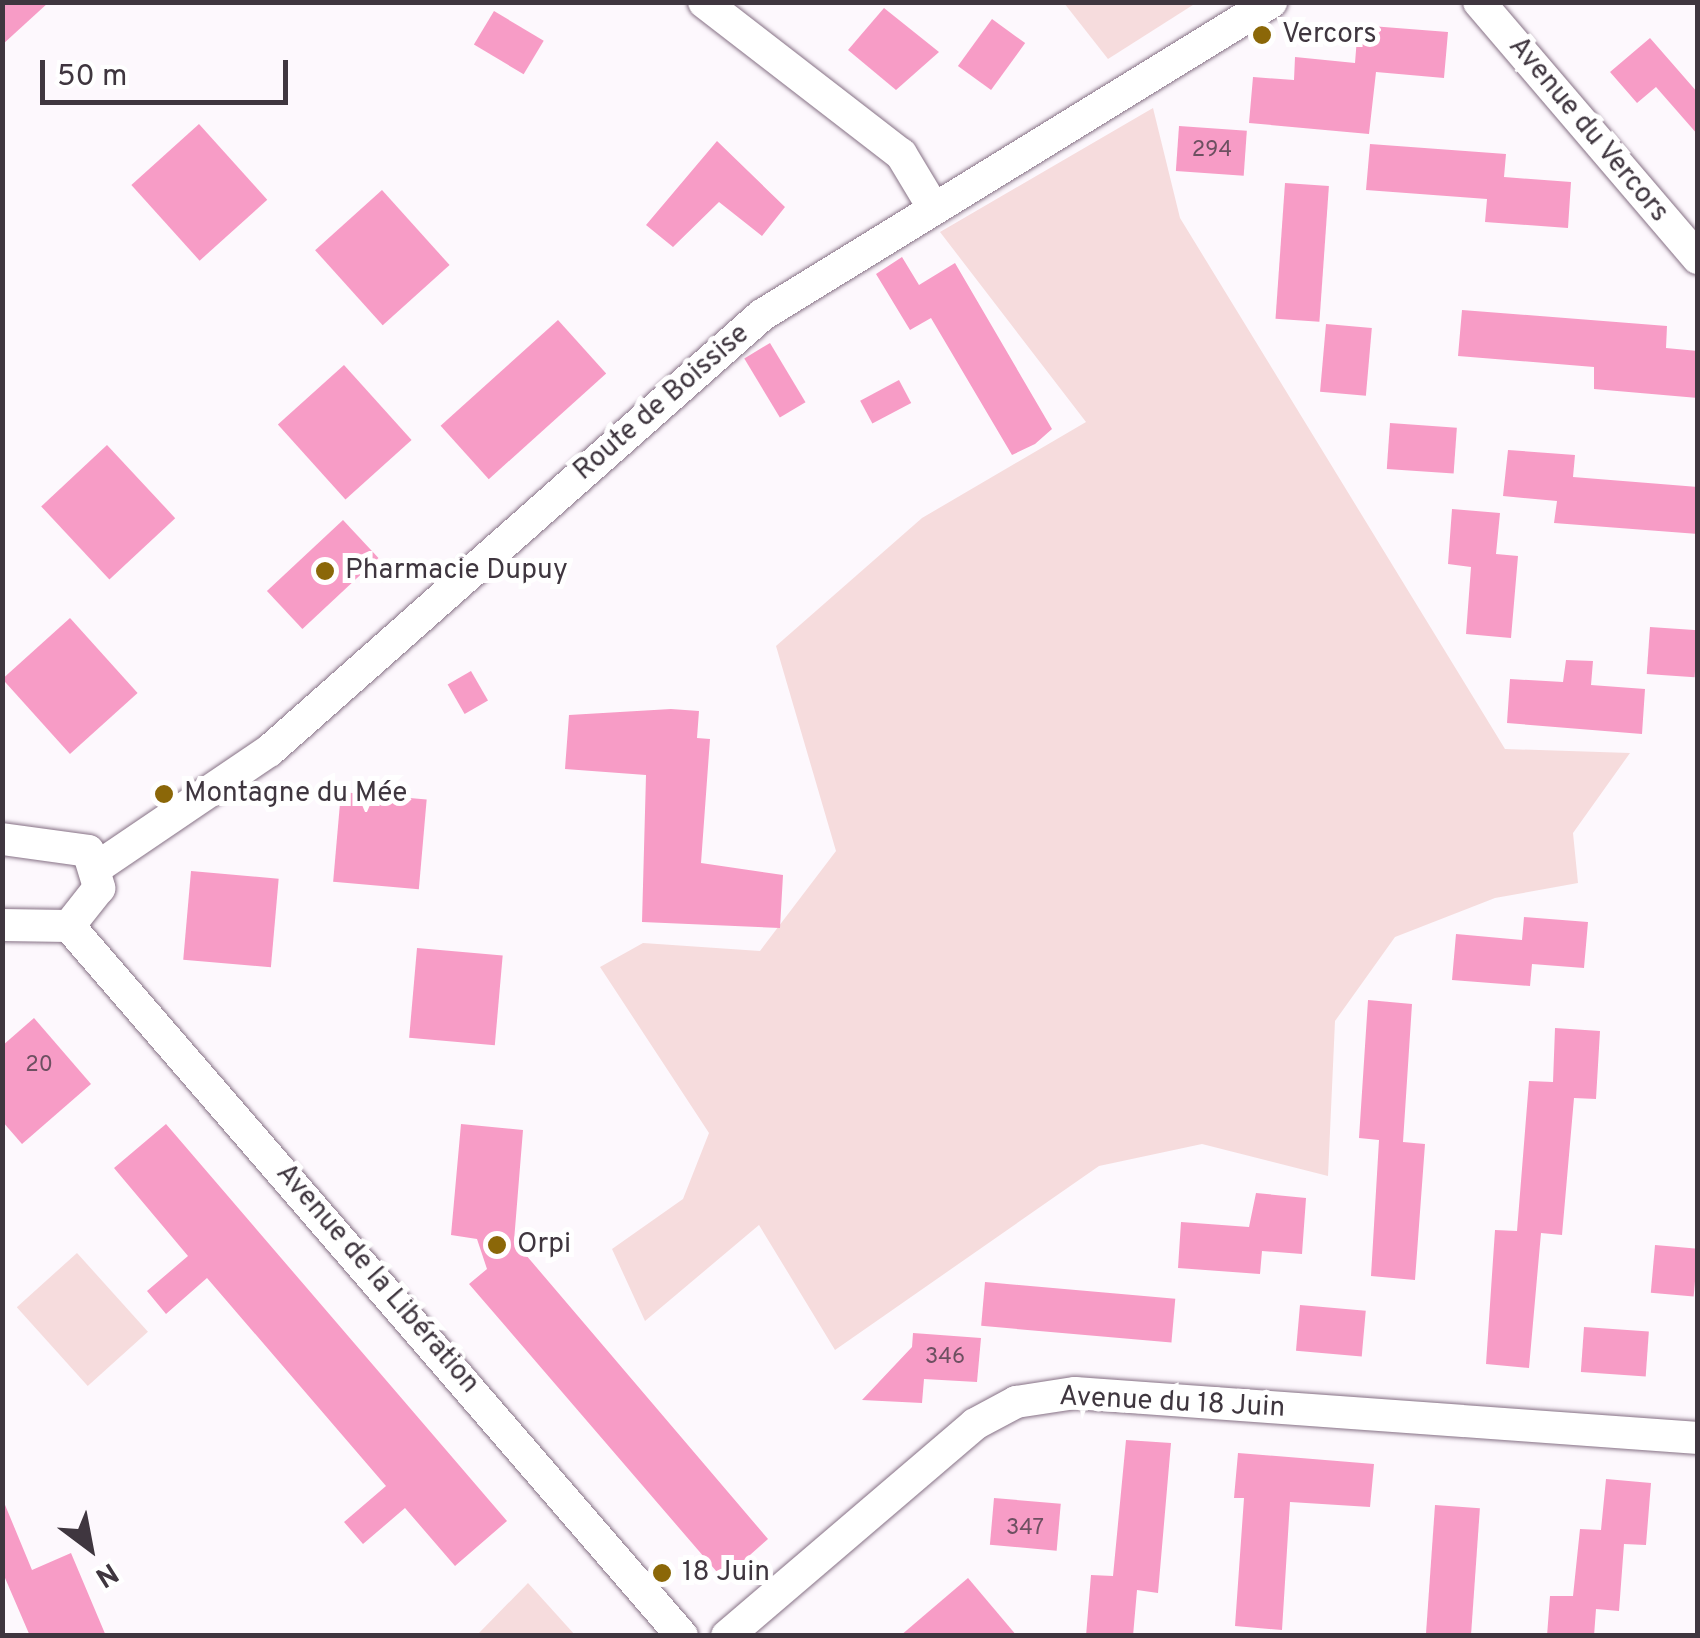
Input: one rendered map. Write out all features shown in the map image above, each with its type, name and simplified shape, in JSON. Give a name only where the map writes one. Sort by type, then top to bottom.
[{"type":"street","points":[[704,2],[901,154],[934,209]]},
{"type":"street","name":"Route de Boissise","points":[[98,866],[268,751],[762,315],[1271,2]]},
{"type":"street","name":"Avenue du Vercors","points":[[1479,2],[1698,258]]},
{"type":"street","points":[[2,839],[66,842],[98,866],[92,908],[69,926],[2,925]]},
{"type":"street","name":"Avenue de la Libération","points":[[69,926],[682,1636]]},
{"type":"street","name":"Avenue du 18 Juin","points":[[727,1636],[975,1424],[1016,1402],[1094,1394],[1698,1438]]},
{"type":"shaded area","points":[[1064,3],[1196,3],[1108,59]]},
{"type":"shaded area","points":[[1153,108],[1180,218],[1505,749],[1630,753],[1573,833],[1578,883],[1495,898],[1395,937],[1335,1021],[1328,1176],[1202,1144],[1099,1166],[835,1350],[759,1225],[645,1321],[612,1249],[683,1199],[709,1133],[600,967],[643,943],[760,951],[836,851],[776,646],[922,518],[1086,422],[940,232]]},
{"type":"shaded area","points":[[77,1253],[148,1332],[88,1386],[17,1307]]},
{"type":"shaded area","points":[[528,1583],[575,1635],[477,1635]]},
{"type":"building","points":[[2,2],[49,2],[2,45]]},
{"type":"building","points":[[884,8],[939,52],[896,90],[848,50]]},
{"type":"building","points":[[494,11],[544,41],[524,74],[474,44]]},
{"type":"building","points":[[992,19],[1025,43],[991,90],[958,66]]},
{"type":"building","points":[[1358,25],[1448,32],[1444,78],[1376,72],[1369,134],[1249,123],[1253,77],[1294,80],[1295,57],[1355,63]]},
{"type":"building","points":[[1650,38],[1698,93],[1698,135],[1656,87],[1637,103],[1610,72]]},
{"type":"building","points":[[199,124],[267,200],[200,261],[131,185]]},
{"type":"building","points":[[1179,126],[1247,131],[1244,176],[1176,171]]},
{"type":"building","points":[[717,141],[785,207],[762,236],[719,202],[673,247],[646,225]]},
{"type":"building","points":[[1370,144],[1506,154],[1504,177],[1571,182],[1568,228],[1485,222],[1487,199],[1366,190]]},
{"type":"building","points":[[1285,183],[1329,186],[1319,322],[1276,319]]},
{"type":"building","points":[[382,190],[450,265],[383,325],[315,250]]},
{"type":"building","points":[[902,257],[919,285],[955,263],[1052,429],[1035,444],[1012,455],[931,318],[910,330],[876,274]]},
{"type":"building","points":[[1462,310],[1667,326],[1666,348],[1698,351],[1698,398],[1594,389],[1594,367],[1458,356]]},
{"type":"building","points":[[558,320],[606,374],[489,479],[441,426]]},
{"type":"building","points":[[1326,324],[1372,328],[1366,396],[1320,392]]},
{"type":"building","points":[[770,343],[806,402],[780,418],[744,358]]},
{"type":"building","points":[[344,365],[412,440],[345,500],[278,425]]},
{"type":"building","points":[[899,380],[911,403],[872,424],[860,401]]},
{"type":"building","points":[[1390,423],[1457,428],[1454,474],[1387,469]]},
{"type":"building","points":[[107,445],[175,518],[109,580],[41,506]]},
{"type":"building","points":[[1508,450],[1575,455],[1573,477],[1698,487],[1698,534],[1554,523],[1557,501],[1503,496]]},
{"type":"building","points":[[1452,509],[1500,513],[1496,554],[1518,556],[1511,638],[1466,634],[1471,567],[1448,564]]},
{"type":"building","points":[[343,520],[378,558],[302,629],[267,591]]},
{"type":"building","points":[[70,618],[138,693],[70,754],[2,679]]},
{"type":"building","points":[[1650,627],[1698,630],[1695,677],[1647,674]]},
{"type":"building","points":[[1566,660],[1593,661],[1591,685],[1645,689],[1642,734],[1507,723],[1510,679],[1563,682]]},
{"type":"building","points":[[471,671],[488,700],[465,714],[448,684]]},
{"type":"building","points":[[699,711],[697,738],[710,739],[701,863],[783,875],[780,928],[642,922],[646,775],[565,769],[569,715]]},
{"type":"building","points":[[341,792],[427,799],[419,889],[333,882]]},
{"type":"building","points":[[191,871],[279,879],[271,967],[183,960]]},
{"type":"building","points":[[1524,917],[1588,922],[1584,968],[1532,964],[1530,986],[1452,980],[1456,934],[1522,940]]},
{"type":"building","points":[[417,948],[503,955],[495,1045],[409,1038]]},
{"type":"building","points":[[1368,1000],[1412,1004],[1403,1142],[1425,1144],[1415,1280],[1371,1276],[1379,1140],[1359,1138]]},
{"type":"building","points":[[34,1018],[91,1084],[22,1144],[2,1121],[2,1046]]},
{"type":"building","points":[[1555,1028],[1600,1031],[1596,1099],[1574,1098],[1562,1235],[1541,1233],[1529,1368],[1486,1364],[1495,1230],[1517,1231],[1529,1081],[1553,1082]]},
{"type":"building","points":[[166,1124],[507,1521],[455,1566],[405,1508],[363,1544],[344,1522],[386,1486],[207,1278],[166,1314],[147,1291],[188,1256],[114,1168]]},
{"type":"building","points":[[461,1124],[523,1130],[514,1241],[768,1539],[723,1579],[469,1284],[487,1269],[477,1239],[451,1235]]},
{"type":"building","points":[[1256,1193],[1306,1198],[1302,1254],[1262,1251],[1260,1274],[1178,1268],[1181,1222],[1249,1227]]},
{"type":"building","points":[[1655,1245],[1698,1249],[1694,1297],[1651,1293]]},
{"type":"building","points":[[985,1282],[1175,1299],[1171,1342],[981,1326]]},
{"type":"building","points":[[1300,1305],[1366,1311],[1362,1357],[1296,1351]]},
{"type":"building","points":[[1584,1327],[1649,1332],[1646,1376],[1581,1372]]},
{"type":"building","points":[[913,1333],[981,1338],[977,1382],[924,1379],[922,1403],[862,1400],[912,1347]]},
{"type":"building","points":[[1126,1440],[1171,1443],[1158,1593],[1137,1590],[1133,1636],[1086,1636],[1091,1575],[1113,1576]]},
{"type":"building","points":[[1238,1453],[1374,1464],[1370,1507],[1290,1502],[1282,1630],[1235,1626],[1244,1498],[1234,1498]]},
{"type":"building","points":[[1606,1479],[1651,1483],[1646,1545],[1624,1544],[1619,1611],[1596,1609],[1594,1636],[1547,1636],[1550,1596],[1573,1596],[1580,1529],[1601,1530]]},
{"type":"building","points":[[994,1498],[1061,1504],[1057,1551],[990,1545]]},
{"type":"building","points":[[3,1500],[32,1570],[71,1553],[106,1636],[30,1636],[2,1571]]},
{"type":"building","points":[[1435,1505],[1480,1508],[1471,1636],[1426,1636]]},
{"type":"building","points":[[968,1578],[1017,1636],[900,1636]]},
{"type":"place","name":"Vercors","points":[[1262,35]]},
{"type":"place","name":"Pharmacie Dupuy","points":[[325,571]]},
{"type":"place","name":"Montagne du Mée","points":[[164,794]]},
{"type":"place","name":"Orpi","points":[[497,1245]]},
{"type":"place","name":"18 Juin","points":[[662,1573]]}]
